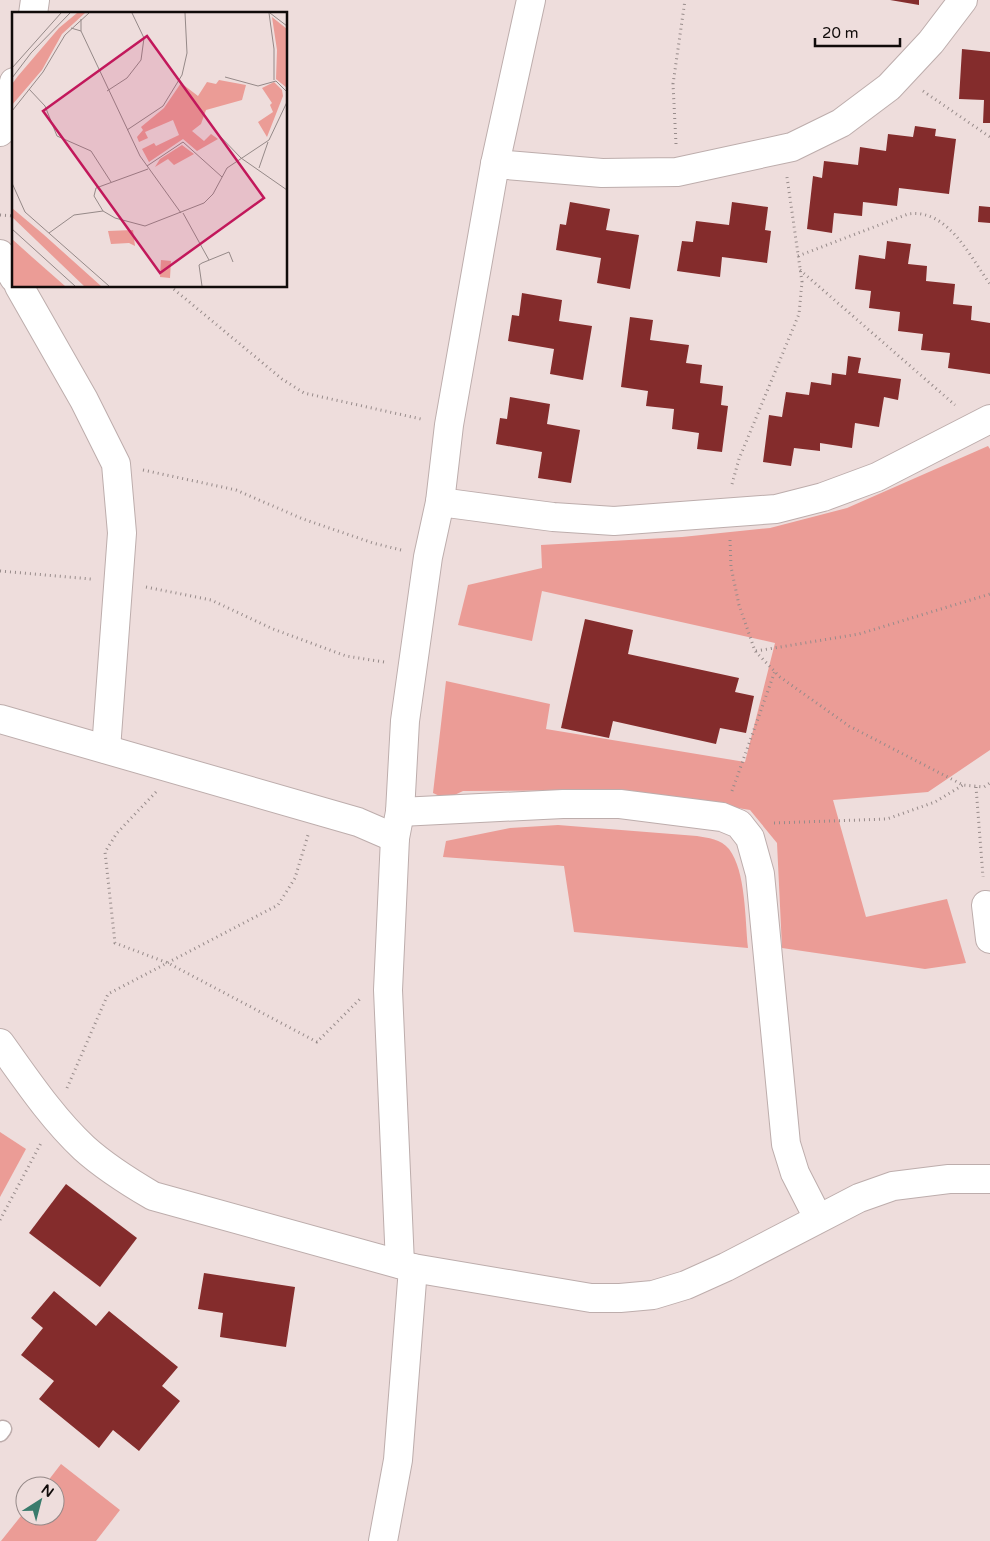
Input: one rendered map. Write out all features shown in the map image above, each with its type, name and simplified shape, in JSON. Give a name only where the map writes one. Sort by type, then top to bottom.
[{"type":"street","points":[[384,1541],[398,1460],[406,1266],[388,990],[405,722],[428,557],[440,502],[449,425],[495,164],[531,0]]},
{"type":"street","points":[[495,164],[602,173],[677,172],[785,149],[841,123],[888,88],[931,42],[964,0]]},
{"type":"street","points":[[0,132],[12,89]]},
{"type":"street","points":[[0,254],[12,275]]},
{"type":"street","points":[[20,288],[84,400],[116,464],[122,533],[120,581],[106,749]]},
{"type":"street","points":[[440,502],[553,517],[614,521],[776,509],[822,497],[878,477],[984,422]]},
{"type":"street","points":[[0,719],[358,822],[398,825],[563,804],[620,804],[730,821],[750,838],[760,874],[786,1144],[795,1173],[818,1218]]},
{"type":"street","points":[[986,906],[990,939]]},
{"type":"street","points":[[0,1043],[55,1116],[84,1148],[120,1176],[154,1196],[406,1266],[591,1298],[653,1295],[686,1285],[726,1267],[859,1198],[893,1186],[949,1179],[990,1179]]},
{"type":"path","points":[[677,172],[673,84],[685,0]]},
{"type":"path","points":[[900,75],[990,137]]},
{"type":"path","points":[[785,149],[789,193],[802,282],[799,314],[739,459],[731,489],[729,512],[732,567],[739,605],[755,651],[775,672],[849,726],[963,785],[984,787],[990,783]]},
{"type":"path","points":[[798,256],[908,214],[918,212],[932,215],[949,228],[990,284]]},
{"type":"path","points":[[800,270],[984,422]]},
{"type":"path","points":[[172,288],[282,379],[304,393],[449,425]]},
{"type":"path","points":[[116,464],[236,490],[312,522],[373,543],[428,557]]},
{"type":"path","points":[[0,571],[120,581],[210,600],[273,629],[346,656],[412,666]]},
{"type":"path","points":[[755,651],[859,634],[990,594]]},
{"type":"path","points":[[775,672],[730,821],[887,819],[935,802],[963,785]]},
{"type":"path","points":[[178,770],[117,833],[105,852],[115,943],[168,963],[317,1042],[370,988],[388,990]]},
{"type":"path","points":[[976,786],[986,906]]},
{"type":"path","points":[[0,1220],[55,1116],[108,994],[278,905],[295,878],[316,810]]},
{"type":"shaded area","points":[[988,446],[990,449],[990,750],[928,792],[833,800],[866,917],[947,899],[966,963],[925,969],[782,948],[777,843],[750,810],[627,790],[463,791],[446,799],[433,793],[446,681],[550,704],[546,729],[745,762],[775,643],[542,591],[532,641],[458,625],[468,585],[542,568],[541,545],[682,537],[770,528],[847,508]]},
{"type":"shaded area","points":[[558,825],[697,836],[722,843],[735,858],[739,870],[744,896],[748,948],[574,932],[564,866],[443,857],[446,841],[510,828]]},
{"type":"shaded area","points":[[0,1132],[26,1149],[0,1197]]},
{"type":"shaded area","points":[[61,1464],[120,1510],[96,1541],[1,1541],[15,1524],[15,1526],[65,1526],[65,1476],[52,1476]]},
{"type":"building","points":[[890,0],[919,0],[919,5]]},
{"type":"building","points":[[962,49],[990,52],[990,123],[983,123],[984,100],[959,99]]},
{"type":"building","points":[[915,126],[936,129],[935,136],[956,139],[949,194],[899,188],[897,206],[863,202],[862,216],[834,213],[832,233],[807,229],[813,176],[822,178],[824,161],[858,165],[860,147],[886,151],[888,134],[913,137]]},
{"type":"building","points":[[570,202],[610,209],[606,230],[639,235],[630,289],[597,283],[601,258],[556,250],[560,224],[566,225]]},
{"type":"building","points":[[732,202],[768,207],[765,230],[771,231],[767,263],[722,257],[720,277],[677,271],[682,241],[693,242],[696,221],[729,225]]},
{"type":"building","points":[[979,206],[990,207],[990,223],[978,222]]},
{"type":"building","points":[[887,241],[911,244],[908,264],[927,266],[926,281],[955,284],[953,304],[972,306],[971,320],[990,323],[990,374],[948,368],[950,353],[921,350],[923,334],[898,331],[900,312],[869,308],[871,291],[855,289],[859,255],[885,259]]},
{"type":"building","points":[[522,293],[562,300],[559,321],[592,326],[583,380],[550,374],[554,349],[508,341],[512,315],[519,316]]},
{"type":"building","points":[[630,317],[653,320],[650,340],[689,345],[686,363],[702,365],[700,383],[723,386],[721,405],[728,406],[722,452],[697,449],[699,433],[672,429],[674,409],[646,406],[648,391],[621,387]]},
{"type":"building","points":[[848,356],[861,358],[858,373],[901,379],[898,400],[884,397],[879,427],[855,423],[852,448],[820,443],[820,451],[794,448],[791,466],[763,462],[769,415],[782,417],[786,392],[809,395],[811,382],[831,385],[832,373],[846,375]]},
{"type":"building","points":[[510,397],[550,404],[547,424],[580,430],[571,483],[538,478],[542,452],[496,444],[500,418],[507,419]]},
{"type":"building","points":[[585,619],[633,630],[628,654],[739,678],[735,692],[754,696],[746,733],[720,728],[716,744],[613,721],[609,738],[561,728]]},
{"type":"building","points":[[66,1184],[137,1238],[100,1287],[29,1233]]},
{"type":"building","points":[[204,1273],[295,1287],[286,1347],[220,1337],[223,1313],[198,1309]]},
{"type":"building","points":[[54,1291],[96,1326],[109,1311],[178,1367],[162,1386],[180,1401],[139,1451],[113,1430],[99,1448],[39,1399],[54,1381],[21,1355],[43,1328],[31,1318]]}]
